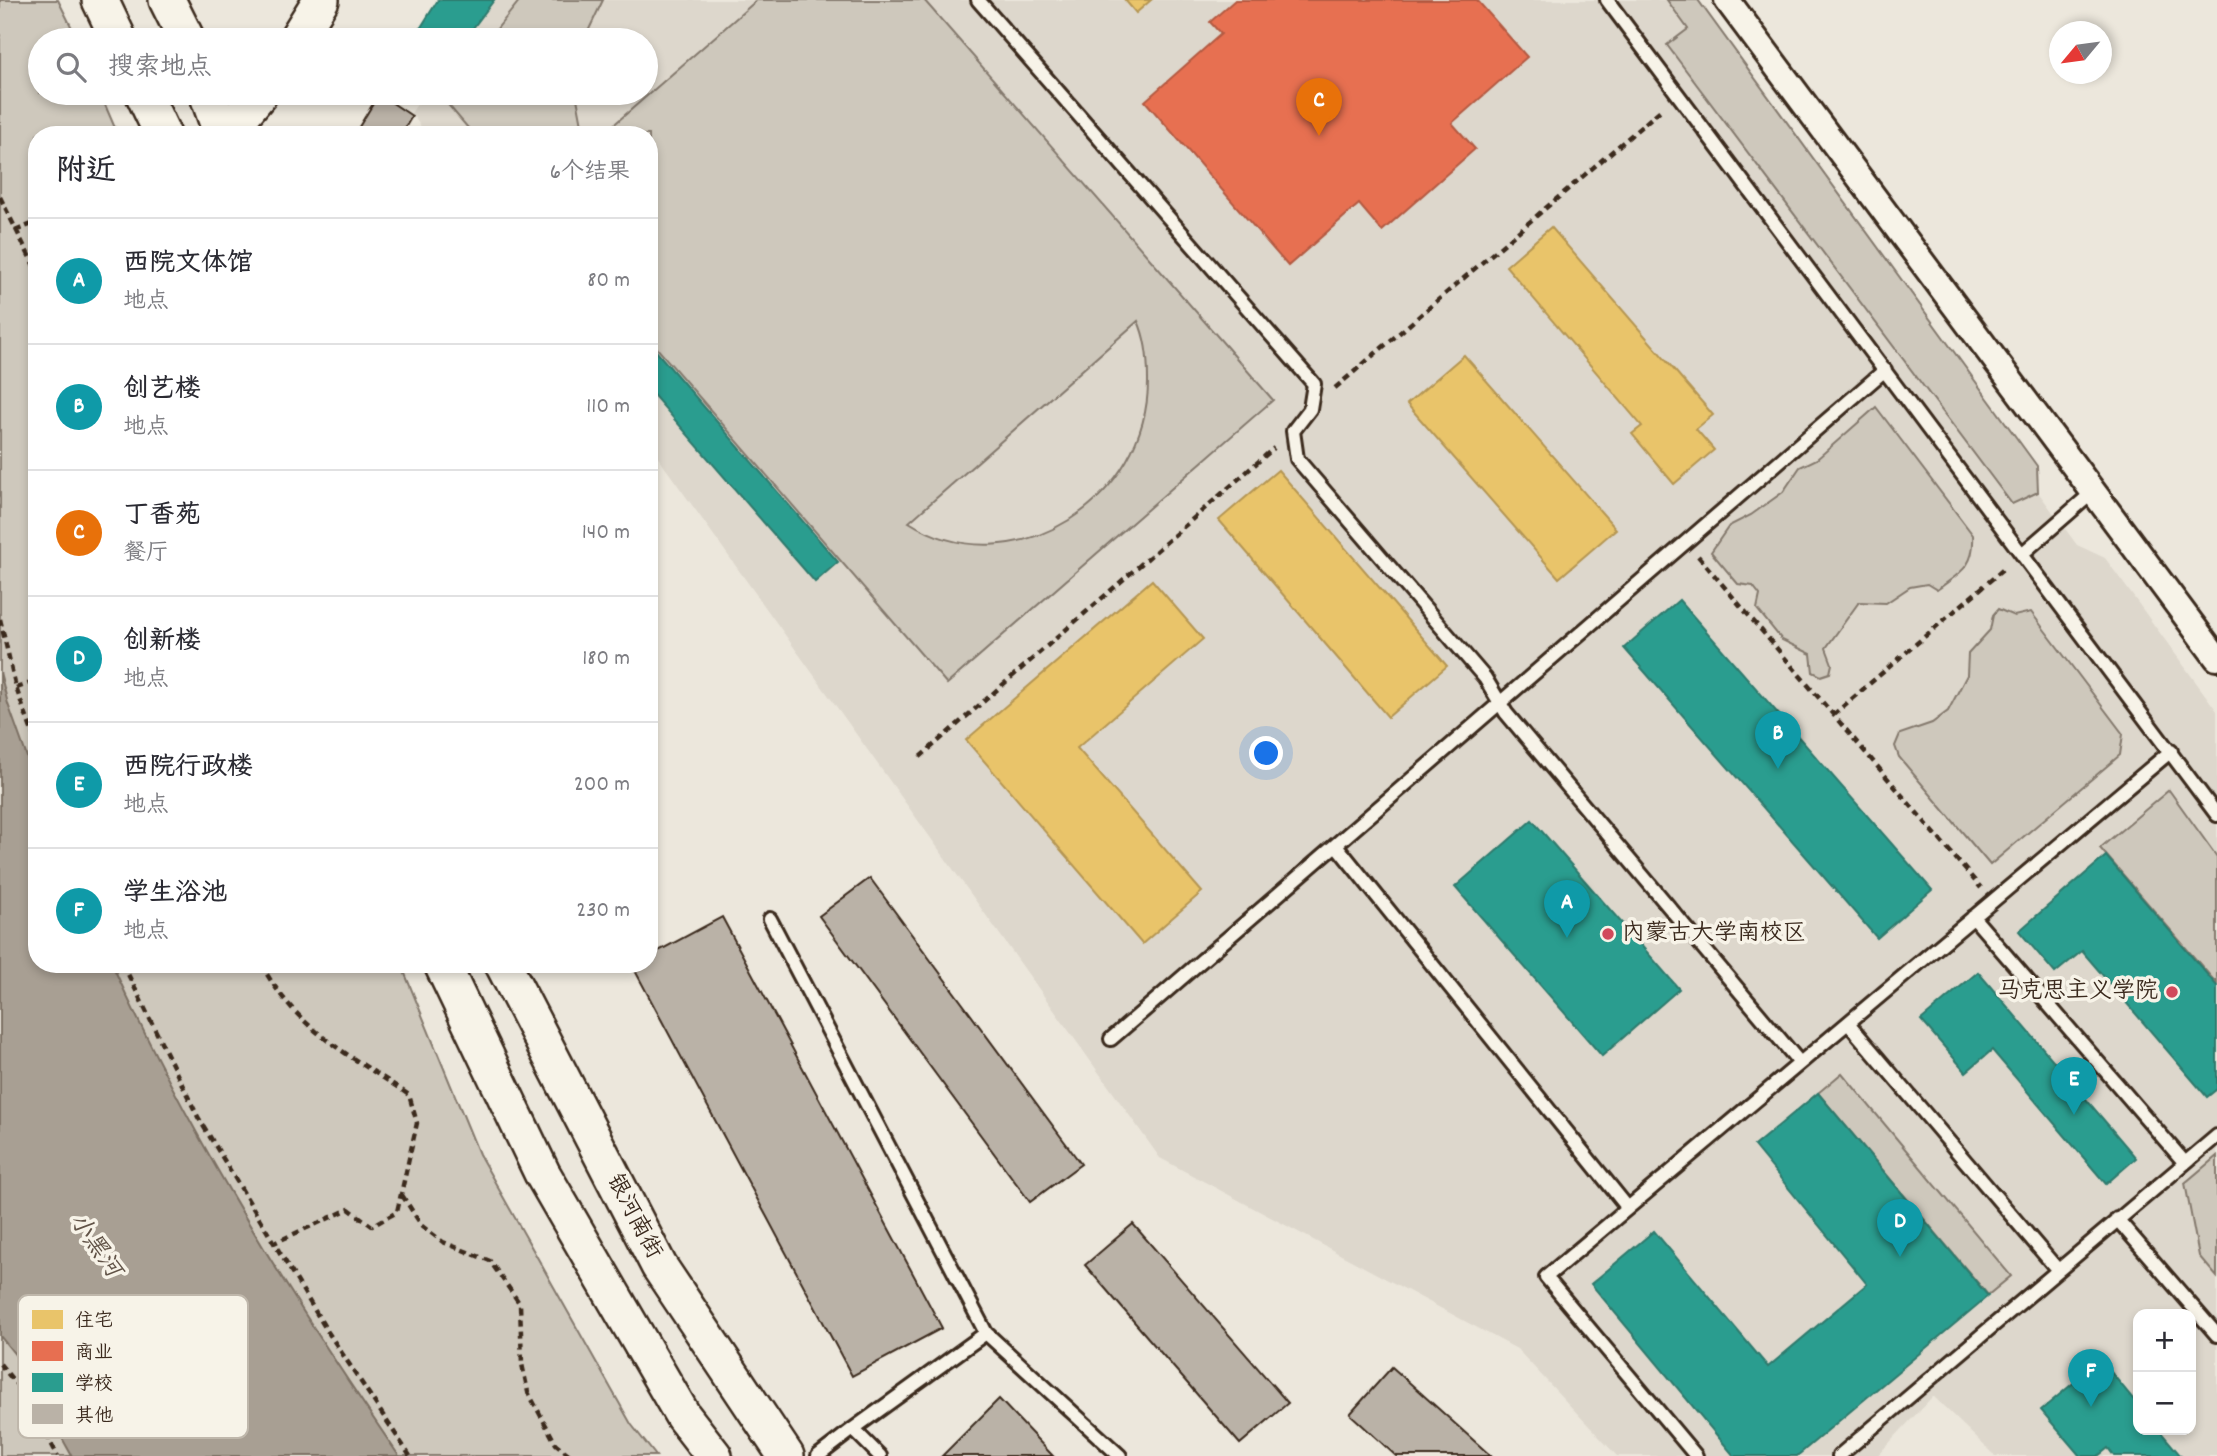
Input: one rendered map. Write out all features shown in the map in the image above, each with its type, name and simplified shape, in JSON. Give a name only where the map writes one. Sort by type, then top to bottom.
[{"type":"main road","points":[[100,0],[113,28]]},
{"type":"main road","points":[[167,0],[181,28]]},
{"type":"main road","points":[[304,28],[321,0]]},
{"type":"main road","points":[[149,105],[159,126]]},
{"type":"main road","points":[[212,105],[220,126]]},
{"type":"main road","points":[[232,126],[250,105]]},
{"type":"main road","points":[[446,973],[542,1173],[683,1416],[714,1456]]},
{"type":"main road","name":"银河南街","points":[[508,973],[659,1266],[786,1456]]},
{"type":"street","points":[[1727,0],[2217,659]]},
{"type":"lane","points":[[978,0],[1314,384],[1310,409],[1293,431],[1297,459],[1485,678],[1500,703],[1800,1063]]},
{"type":"lane","points":[[1607,0],[2217,815]]},
{"type":"lane","points":[[1111,1039],[1885,370]]},
{"type":"lane","points":[[2023,553],[2093,492]]},
{"type":"lane","points":[[1696,1456],[1546,1277],[2171,751]]},
{"type":"lane","points":[[1336,845],[1628,1208]]},
{"type":"lane","points":[[1973,918],[2185,1163]]},
{"type":"lane","points":[[770,919],[986,1333],[1120,1456]]},
{"type":"lane","points":[[1848,1023],[2057,1269]]},
{"type":"lane","points":[[1839,1456],[2217,1136]]},
{"type":"lane","points":[[2118,1219],[2217,1335]]},
{"type":"lane","points":[[818,1456],[986,1333]]},
{"type":"lane","points":[[853,1429],[880,1456]]},
{"type":"path","points":[[1310,409],[1678,95]]},
{"type":"path","points":[[0,197],[28,255]]},
{"type":"path","points":[[15,231],[28,226]]},
{"type":"path","points":[[920,757],[1293,431]]},
{"type":"path","points":[[1686,542],[1993,902]]},
{"type":"path","points":[[1833,715],[2023,553]]},
{"type":"path","points":[[0,619],[16,688],[28,721]]},
{"type":"path","points":[[16,688],[28,684]]},
{"type":"path","points":[[127,973],[198,1116],[274,1243],[410,1456]]},
{"type":"path","points":[[266,973],[278,995],[317,1035],[409,1095],[417,1123],[397,1212],[372,1226],[349,1209],[274,1243]]},
{"type":"path","points":[[401,1194],[422,1226],[443,1242],[490,1261],[520,1304],[522,1364],[528,1392],[556,1444],[571,1456]]},
{"type":"path","points":[[0,1364],[18,1386]]},
{"type":"path","points":[[48,1438],[58,1456]]},
{"type":"shaded area","points":[[0,0],[58,0],[72,28],[28,28],[28,105],[105,105],[114,126],[28,126],[28,973],[405,973],[479,1154],[631,1424],[656,1456],[0,1456]]},
{"type":"shaded area","name":"内蒙古大学南校区","points":[[494,0],[1698,0],[2037,466],[2038,492],[2077,545],[2105,558],[2217,711],[2217,1456],[1995,1456],[1933,1396],[1877,1456],[1617,1456],[1517,1349],[1160,1158],[658,458],[658,126],[420,126],[411,113],[417,105],[658,105],[658,28],[473,28]]},
{"type":"shaded area","points":[[520,0],[603,0],[590,28],[498,28]]},
{"type":"shaded area","points":[[757,0],[924,0],[1273,400],[947,684],[658,349],[658,126],[612,126],[636,105],[658,105],[658,86]],"holes":[[[1138,321],[1146,350],[1148,379],[1143,422],[1126,461],[1101,494],[1069,520],[1031,538],[991,545],[949,540],[909,522]]]},
{"type":"shaded area","points":[[1667,0],[1698,0],[2037,466],[2038,492],[2012,504],[1667,45],[1688,29]]},
{"type":"shaded area","points":[[448,105],[578,105],[582,126],[466,126]]},
{"type":"shaded area","points":[[1876,407],[1973,535],[1973,546],[1964,568],[1937,590],[1927,584],[1910,587],[1886,603],[1859,602],[1826,648],[1832,664],[1830,673],[1821,676],[1813,672],[1811,654],[1782,640],[1757,609],[1760,595],[1753,586],[1738,584],[1711,552],[1729,526],[1751,515],[1783,492],[1800,467],[1817,459]]},
{"type":"shaded area","points":[[1998,609],[2014,616],[2031,612],[2123,734],[2120,755],[1990,865],[1899,757],[1895,746],[1900,734],[1932,723],[1948,711],[1967,675],[1968,654],[1990,630],[1993,615]]},
{"type":"shaded area","points":[[2169,790],[2217,857],[2217,984],[2100,848]]},
{"type":"shaded area","points":[[1842,1073],[2011,1276],[1988,1295],[1818,1093]]},
{"type":"shaded area","points":[[2217,1156],[2217,1277],[2199,1256],[2185,1183]]},
{"type":"water","name":"小黑河","points":[[0,672],[28,760],[28,973],[116,973],[209,1155],[320,1338],[399,1456],[72,1456],[62,1438],[248,1438],[248,1295],[18,1295],[18,1359],[0,1336]]},
{"type":"building: 住宅","points":[[1125,0],[1151,0],[1136,13]]},
{"type":"building: 住宅","points":[[1551,227],[1713,415],[1696,429],[1714,450],[1674,484],[1632,434],[1642,426],[1506,266]]},
{"type":"building: 住宅","points":[[1464,355],[1616,529],[1559,578],[1407,404]]},
{"type":"building: 住宅","points":[[1278,470],[1447,666],[1388,717],[1219,520]]},
{"type":"building: 住宅","points":[[1152,580],[1203,639],[1077,748],[1202,892],[1142,944],[966,740]]},
{"type":"building: 商业","points":[[1235,0],[1477,0],[1527,57],[1452,123],[1475,149],[1382,231],[1359,204],[1288,266],[1145,101],[1221,34],[1210,22]]},
{"type":"building: 学校","points":[[438,0],[494,0],[473,28],[420,28]]},
{"type":"building: 学校","points":[[658,353],[838,562],[815,582],[658,400]]},
{"type":"building: 学校","points":[[1679,600],[1932,890],[1877,938],[1624,648]]},
{"type":"building: 学校","points":[[1532,820],[1679,989],[1602,1056],[1455,887]]},
{"type":"building: 学校","points":[[2106,856],[2217,986],[2217,1089],[2207,1097],[2082,951],[2055,973],[2019,931]]},
{"type":"building: 学校","points":[[1978,972],[2136,1158],[2106,1184],[1992,1050],[1966,1072],[1921,1020]]},
{"type":"building: 学校","points":[[1818,1093],[1988,1296],[1797,1456],[1734,1456],[1591,1284],[1654,1231],[1768,1367],[1867,1284],[1754,1146]]},
{"type":"building: 学校","points":[[2101,1360],[2133,1399],[2133,1435],[2163,1435],[2181,1456],[2114,1456],[2108,1448],[2098,1456],[2080,1456],[2041,1410]]},
{"type":"building: 其他","points":[[372,105],[396,105],[412,116],[406,126],[359,126]]},
{"type":"building: 其他","points":[[870,878],[1081,1164],[1030,1202],[819,916]]},
{"type":"building: 其他","points":[[722,917],[942,1328],[852,1376],[636,973],[658,973],[658,951]]},
{"type":"building: 其他","points":[[1133,1224],[1288,1403],[1240,1444],[1085,1265]]},
{"type":"building: 其他","points":[[1392,1367],[1491,1456],[1396,1456],[1350,1414]]},
{"type":"building: 其他","points":[[999,1399],[1053,1456],[942,1456]]},
{"type":"place","name":"丁香苑","points":[[1319,136]]},
{"type":"place","name":"创艺楼","points":[[1778,769]]},
{"type":"place","name":"内蒙古大学南校区","points":[[1608,934]]},
{"type":"place","name":"西院文体馆","points":[[1567,938]]},
{"type":"place","name":"马克思主义学院","points":[[2172,992]]},
{"type":"place","name":"西院行政楼","points":[[2074,1115]]},
{"type":"place","name":"创新楼","points":[[1900,1257]]},
{"type":"place","name":"学生浴池","points":[[2091,1407]]}]
